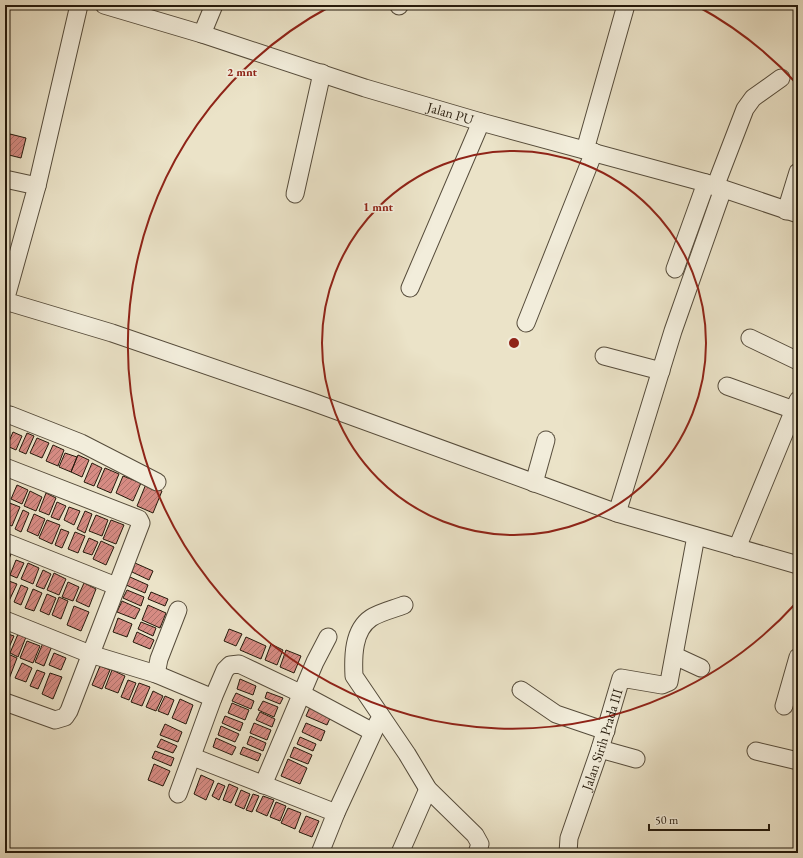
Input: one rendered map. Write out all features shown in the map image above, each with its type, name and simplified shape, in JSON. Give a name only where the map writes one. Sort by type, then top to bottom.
[{"type":"street","points":[[79,5],[37,186],[8,281],[5,301],[112,333],[310,401],[617,513],[798,565]]},
{"type":"street","name":"Jalan PU","points":[[107,5],[481,122],[590,151],[715,187],[792,212]]},
{"type":"street","points":[[202,34],[214,5]]},
{"type":"street","points":[[526,323],[590,151],[626,5]]},
{"type":"street","points":[[295,194],[322,73]]},
{"type":"street","points":[[617,513],[661,371],[715,187],[745,109],[754,98],[781,78]]},
{"type":"street","points":[[410,288],[481,122]]},
{"type":"street","points":[[792,212],[798,172]]},
{"type":"street","points":[[5,179],[37,186]]},
{"type":"street","points":[[675,269],[715,187]]},
{"type":"street","points":[[750,338],[798,361]]},
{"type":"street","points":[[604,356],[661,371]]},
{"type":"street","points":[[727,386],[796,405],[737,548]]},
{"type":"street","points":[[5,414],[81,443],[157,482]]},
{"type":"street","points":[[534,483],[546,440]]},
{"type":"street","points":[[5,467],[139,519],[141,524],[65,717],[55,720],[5,702]]},
{"type":"street","name":"Jalan Sirih Prada III","points":[[568,853],[569,838],[606,731],[621,678],[662,685],[669,682],[696,536]]},
{"type":"street","points":[[5,542],[116,586]]},
{"type":"street","points":[[404,605],[371,618],[360,630],[355,649],[354,676],[377,725],[406,754],[428,789],[475,835],[480,844],[477,853]]},
{"type":"street","points":[[156,674],[159,659],[178,610]]},
{"type":"street","points":[[5,620],[90,654],[156,674],[213,698]]},
{"type":"street","points":[[263,784],[328,637]]},
{"type":"street","points":[[674,656],[701,668]]},
{"type":"street","points":[[784,706],[798,657]]},
{"type":"street","points":[[178,794],[193,757],[213,698],[225,670],[230,665],[239,664],[302,694],[377,725]]},
{"type":"street","points":[[521,690],[556,714],[606,731]]},
{"type":"street","points":[[320,853],[336,813],[377,725]]},
{"type":"street","points":[[600,749],[636,759]]},
{"type":"street","points":[[756,751],[798,761]]},
{"type":"street","points":[[193,757],[336,813]]},
{"type":"street","points":[[400,853],[428,789]]},
{"type":"building","points":[[10,134],[26,138],[21,158],[5,154]]},
{"type":"building","points":[[5,201],[9,202],[5,215]]},
{"type":"building","points":[[13,432],[22,436],[16,450],[7,446]]},
{"type":"building","points":[[27,433],[34,436],[26,454],[19,451]]},
{"type":"building","points":[[37,438],[49,443],[42,458],[30,453]]},
{"type":"building","points":[[53,445],[64,450],[58,466],[46,461]]},
{"type":"building","points":[[65,453],[77,457],[71,472],[59,467]]},
{"type":"building","points":[[78,455],[89,460],[82,477],[71,472]]},
{"type":"building","points":[[92,463],[102,468],[94,486],[84,482]]},
{"type":"building","points":[[105,468],[119,474],[111,493],[97,487]]},
{"type":"building","points":[[123,476],[141,483],[133,501],[116,493]]},
{"type":"building","points":[[146,484],[162,491],[153,513],[137,506]]},
{"type":"building","points":[[17,485],[28,490],[22,504],[11,499]]},
{"type":"building","points":[[30,491],[42,497],[36,511],[24,506]]},
{"type":"building","points":[[46,493],[56,498],[49,515],[39,511]]},
{"type":"building","points":[[7,502],[20,507],[12,526],[5,523],[5,506]]},
{"type":"building","points":[[57,502],[66,506],[59,520],[51,517]]},
{"type":"building","points":[[69,507],[80,511],[74,525],[64,520]]},
{"type":"building","points":[[23,510],[29,513],[21,532],[15,529]]},
{"type":"building","points":[[85,511],[92,514],[85,533],[77,529]]},
{"type":"building","points":[[34,514],[45,519],[38,536],[27,531]]},
{"type":"building","points":[[96,515],[108,520],[102,536],[89,531]]},
{"type":"building","points":[[47,520],[60,525],[52,544],[39,538]]},
{"type":"building","points":[[111,520],[124,525],[116,544],[103,539]]},
{"type":"building","points":[[61,529],[69,532],[62,548],[55,545]]},
{"type":"building","points":[[75,532],[85,536],[78,553],[68,549]]},
{"type":"building","points":[[89,538],[98,542],[92,555],[83,552]]},
{"type":"building","points":[[101,541],[114,547],[106,565],[93,559]]},
{"type":"building","points":[[5,552],[11,554],[5,569]]},
{"type":"building","points":[[16,560],[24,563],[17,578],[10,575]]},
{"type":"building","points":[[28,563],[39,568],[33,584],[21,579]]},
{"type":"building","points":[[135,563],[153,571],[149,580],[132,572]]},
{"type":"building","points":[[43,570],[51,574],[44,589],[36,586]]},
{"type":"building","points":[[54,573],[66,579],[59,595],[47,590]]},
{"type":"building","points":[[130,577],[148,585],[145,593],[126,585]]},
{"type":"building","points":[[9,581],[17,584],[9,601],[5,599],[5,590]]},
{"type":"building","points":[[68,582],[79,587],[73,601],[62,597]]},
{"type":"building","points":[[84,583],[96,589],[89,607],[76,601]]},
{"type":"building","points":[[21,585],[28,588],[21,605],[14,602]]},
{"type":"building","points":[[33,589],[42,593],[34,611],[25,608]]},
{"type":"building","points":[[127,590],[144,597],[141,606],[123,598]]},
{"type":"building","points":[[151,592],[168,599],[165,606],[148,599]]},
{"type":"building","points":[[47,594],[56,598],[49,615],[40,611]]},
{"type":"building","points":[[59,597],[68,601],[61,619],[52,615]]},
{"type":"building","points":[[122,601],[140,609],[135,619],[117,612]]},
{"type":"building","points":[[148,605],[166,613],[160,628],[142,620]]},
{"type":"building","points":[[74,606],[89,612],[81,631],[67,625]]},
{"type":"building","points":[[118,618],[132,624],[127,637],[113,632]]},
{"type":"building","points":[[141,622],[156,628],[153,636],[138,629]]},
{"type":"building","points":[[229,629],[242,634],[236,646],[224,641]]},
{"type":"building","points":[[137,632],[154,640],[150,649],[133,642]]},
{"type":"building","points":[[5,633],[14,636],[7,652],[5,651]]},
{"type":"building","points":[[18,634],[26,637],[18,657],[10,653]]},
{"type":"building","points":[[246,637],[266,646],[261,659],[240,650]]},
{"type":"building","points":[[27,641],[40,646],[33,663],[20,658]]},
{"type":"building","points":[[43,643],[52,646],[44,666],[35,662]]},
{"type":"building","points":[[271,644],[283,650],[277,665],[265,660]]},
{"type":"building","points":[[286,650],[301,656],[294,673],[280,667]]},
{"type":"building","points":[[54,653],[66,658],[61,670],[49,665]]},
{"type":"building","points":[[8,654],[17,658],[9,679],[5,677],[5,661]]},
{"type":"building","points":[[22,663],[32,668],[26,682],[15,678]]},
{"type":"building","points":[[100,666],[110,670],[102,689],[92,685]]},
{"type":"building","points":[[37,670],[45,673],[38,689],[30,686]]},
{"type":"building","points":[[112,670],[125,676],[118,693],[105,688]]},
{"type":"building","points":[[50,673],[62,677],[53,699],[42,694]]},
{"type":"building","points":[[240,679],[256,686],[253,695],[237,689]]},
{"type":"building","points":[[128,680],[136,683],[129,700],[121,697]]},
{"type":"building","points":[[139,683],[150,687],[142,706],[131,702]]},
{"type":"building","points":[[153,691],[163,696],[156,711],[146,707]]},
{"type":"building","points":[[267,692],[283,698],[280,704],[265,698]]},
{"type":"building","points":[[236,693],[254,701],[251,709],[232,701]]},
{"type":"building","points":[[165,696],[174,700],[168,715],[158,711]]},
{"type":"building","points":[[180,699],[193,705],[186,724],[172,718]]},
{"type":"building","points":[[263,701],[278,707],[274,717],[258,710]]},
{"type":"building","points":[[232,703],[249,710],[245,720],[228,713]]},
{"type":"building","points":[[310,707],[331,716],[327,725],[306,716]]},
{"type":"building","points":[[260,712],[275,719],[272,727],[256,720]]},
{"type":"building","points":[[225,716],[243,723],[240,731],[222,723]]},
{"type":"building","points":[[254,723],[271,730],[267,740],[250,733]]},
{"type":"building","points":[[306,723],[325,731],[321,741],[302,732]]},
{"type":"building","points":[[165,724],[182,732],[178,742],[160,735]]},
{"type":"building","points":[[221,726],[239,734],[235,742],[218,735]]},
{"type":"building","points":[[250,736],[266,743],[263,751],[247,744]]},
{"type":"building","points":[[300,737],[316,744],[313,751],[297,744]]},
{"type":"building","points":[[216,738],[236,747],[232,755],[213,747]]},
{"type":"building","points":[[161,739],[177,746],[173,753],[157,747]]},
{"type":"building","points":[[243,747],[261,754],[258,761],[240,754]]},
{"type":"building","points":[[294,747],[312,755],[308,764],[290,757]]},
{"type":"building","points":[[155,751],[174,758],[171,766],[152,758]]},
{"type":"building","points":[[288,759],[307,768],[300,784],[281,776]]},
{"type":"building","points":[[154,764],[170,771],[163,786],[148,780]]},
{"type":"building","points":[[201,775],[214,781],[206,800],[194,794]]},
{"type":"building","points":[[218,783],[225,786],[219,800],[212,796]]},
{"type":"building","points":[[229,784],[238,788],[231,803],[223,800]]},
{"type":"building","points":[[241,790],[250,794],[244,809],[235,805]]},
{"type":"building","points":[[253,794],[259,796],[252,812],[246,810]]},
{"type":"building","points":[[263,796],[274,800],[267,816],[256,811]]},
{"type":"building","points":[[276,802],[286,806],[280,821],[270,817]]},
{"type":"building","points":[[288,808],[301,813],[295,829],[281,823]]},
{"type":"building","points":[[306,816],[319,821],[312,837],[299,832]]}]
